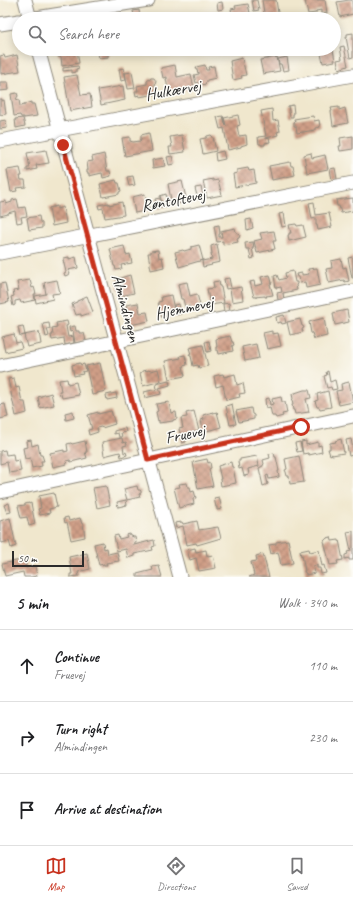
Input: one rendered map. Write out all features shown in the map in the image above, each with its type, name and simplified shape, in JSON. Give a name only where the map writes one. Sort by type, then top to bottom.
[{"type":"street","points":[[25,0],[28,12]]},
{"type":"street","points":[[73,12],[148,0]]},
{"type":"street","points":[[0,24],[12,22]]},
{"type":"street","name":"Almindingen","points":[[40,56],[87,236],[180,577]]},
{"type":"street","name":"Hulkærvej","points":[[0,141],[353,76]]},
{"type":"street","name":"Røntoftevej","points":[[0,253],[353,183]]},
{"type":"street","name":"Hjemmevej","points":[[0,366],[353,291]]},
{"type":"street","name":"Fruevej","points":[[0,492],[353,416]]},
{"type":"building","points":[[252,0],[257,0],[259,10],[254,11]]},
{"type":"building","points":[[262,0],[276,0],[278,12],[264,12]]},
{"type":"building","points":[[325,0],[327,12],[321,12],[321,10],[316,12],[308,12],[305,1]]},
{"type":"building","points":[[352,0],[353,14],[341,17],[341,12],[339,12],[337,2]]},
{"type":"building","points":[[222,2],[223,9],[218,10],[217,3]]},
{"type":"building","points":[[248,4],[250,12],[232,12],[231,9],[236,8],[235,6]]},
{"type":"building","points":[[353,33],[353,57],[350,58],[346,37],[347,34]]},
{"type":"building","points":[[344,46],[348,66],[339,69],[337,60],[342,59],[341,47]]},
{"type":"building","points":[[4,55],[5,58],[17,56],[20,71],[1,74],[0,56]]},
{"type":"building","points":[[78,56],[79,63],[62,66],[61,57],[58,57]]},
{"type":"building","points":[[99,56],[108,56],[108,57],[99,58]]},
{"type":"building","points":[[322,56],[334,56],[335,61],[323,63]]},
{"type":"building","points":[[277,57],[280,71],[263,74],[260,60]]},
{"type":"building","points":[[287,57],[289,70],[283,71],[278,59]]},
{"type":"building","points":[[242,58],[246,75],[241,76],[242,78],[233,80],[230,61]]},
{"type":"building","points":[[175,65],[177,77],[191,74],[194,88],[169,93],[166,79],[167,77],[163,78],[161,68]]},
{"type":"building","points":[[205,65],[206,70],[209,70],[208,67],[214,66],[216,78],[207,80],[205,83],[206,84],[201,85],[200,82],[196,83],[194,75],[199,74],[196,67]]},
{"type":"building","points":[[78,66],[79,68],[76,69],[76,72],[72,73],[72,70],[63,71],[63,68]]},
{"type":"building","points":[[124,68],[126,80],[121,81],[119,69]]},
{"type":"building","points":[[132,72],[135,88],[128,89],[125,73]]},
{"type":"building","points":[[77,75],[81,95],[90,94],[92,107],[70,111],[64,77]]},
{"type":"building","points":[[154,78],[156,81],[155,85],[157,94],[139,97],[139,95],[136,96],[135,91],[138,91],[137,86],[147,84],[147,81]]},
{"type":"building","points":[[0,82],[8,82],[9,90],[0,91]]},
{"type":"building","points":[[123,86],[125,100],[101,105],[98,90]]},
{"type":"building","points":[[17,93],[18,96],[16,99],[19,100],[20,106],[31,102],[31,104],[34,104],[37,116],[24,118],[20,115],[14,116],[11,94]]},
{"type":"building","points":[[0,99],[2,99],[2,101],[4,100],[6,114],[0,115]]},
{"type":"building","points":[[293,105],[294,114],[293,117],[290,117],[288,106]]},
{"type":"building","points":[[339,107],[339,110],[345,108],[348,123],[333,126],[331,108]]},
{"type":"building","points":[[272,109],[273,121],[278,120],[280,131],[277,132],[278,135],[266,138],[269,138],[270,142],[265,143],[265,145],[261,145],[259,144],[258,137],[266,136],[261,111]]},
{"type":"building","points":[[238,115],[240,125],[237,126],[239,136],[246,135],[247,144],[228,150],[224,128],[220,129],[217,117],[223,116],[226,126],[224,118]]},
{"type":"building","points":[[313,116],[314,121],[319,120],[320,127],[315,128],[315,130],[297,133],[296,126],[294,126],[294,119]]},
{"type":"building","points":[[23,118],[25,126],[16,128],[15,119]]},
{"type":"building","points":[[6,120],[7,128],[0,129],[0,121]]},
{"type":"building","points":[[149,133],[152,151],[125,156],[122,138],[130,137],[130,141],[140,141],[141,135]]},
{"type":"building","points":[[182,135],[185,152],[170,154],[169,147],[172,147],[170,137]]},
{"type":"building","points":[[211,135],[213,137],[216,151],[203,154],[200,139]]},
{"type":"building","points":[[353,136],[353,149],[340,151],[340,138]]},
{"type":"building","points":[[46,150],[49,163],[36,165],[37,169],[27,171],[27,168],[30,168],[27,153]]},
{"type":"building","points":[[223,151],[225,159],[216,161],[215,153]]},
{"type":"building","points":[[311,153],[312,158],[325,155],[328,169],[307,173],[304,155]]},
{"type":"building","points":[[104,154],[107,171],[110,171],[111,176],[103,178],[102,173],[89,176],[89,173],[87,173],[87,162],[93,161],[92,157]]},
{"type":"building","points":[[172,156],[174,164],[169,165],[167,157]]},
{"type":"building","points":[[163,158],[165,166],[153,168],[152,160]]},
{"type":"building","points":[[290,162],[291,166],[293,166],[295,175],[272,180],[269,166]]},
{"type":"building","points":[[20,168],[22,176],[20,176],[21,180],[25,180],[26,187],[16,188],[17,191],[11,192],[7,170]]},
{"type":"building","points":[[248,168],[249,171],[254,170],[256,183],[235,187],[233,174],[237,173],[237,170]]},
{"type":"building","points":[[335,168],[337,179],[332,180],[330,169]]},
{"type":"building","points":[[133,176],[135,185],[129,186],[127,177]]},
{"type":"building","points":[[213,179],[213,181],[218,180],[222,195],[207,198],[203,181]]},
{"type":"building","points":[[116,180],[117,183],[119,183],[121,191],[119,194],[103,197],[100,184]]},
{"type":"building","points":[[182,181],[187,202],[172,205],[168,184]]},
{"type":"building","points":[[201,187],[204,199],[198,200],[195,188]]},
{"type":"building","points":[[145,194],[149,210],[135,213],[132,197]]},
{"type":"building","points":[[166,194],[168,206],[163,207],[160,196]]},
{"type":"building","points":[[160,198],[162,208],[157,209],[155,199]]},
{"type":"building","points":[[353,198],[353,211],[341,213],[339,206],[337,206],[336,200]]},
{"type":"building","points":[[17,199],[19,208],[25,207],[27,216],[21,217],[22,222],[17,223],[15,211],[0,216],[0,202],[6,201],[6,204]]},
{"type":"building","points":[[122,202],[124,215],[105,218],[103,208],[99,209],[98,205],[109,203],[109,205]]},
{"type":"building","points":[[314,202],[316,215],[329,213],[332,227],[318,230],[316,218],[312,219],[309,203]]},
{"type":"building","points":[[57,206],[57,209],[63,207],[66,223],[52,226],[49,208]]},
{"type":"building","points":[[284,213],[286,226],[282,227],[279,214]]},
{"type":"building","points":[[39,216],[40,222],[42,223],[42,228],[29,230],[27,218]]},
{"type":"building","points":[[251,219],[253,228],[247,230],[246,220]]},
{"type":"building","points":[[296,224],[297,226],[303,225],[306,237],[289,241],[288,235],[291,233],[289,225]]},
{"type":"building","points":[[219,225],[219,237],[222,237],[221,231],[235,228],[236,232],[240,235],[237,239],[238,242],[223,245],[223,241],[217,242],[214,226]]},
{"type":"building","points":[[274,231],[276,241],[273,241],[275,249],[257,253],[254,241],[262,239],[260,233]]},
{"type":"building","points":[[253,242],[254,248],[252,248],[254,258],[251,259],[249,249],[246,249],[245,243]]},
{"type":"building","points":[[217,244],[220,262],[203,267],[202,261],[212,259],[211,246]]},
{"type":"building","points":[[199,245],[203,260],[179,267],[175,252],[191,249],[191,247]]},
{"type":"building","points":[[124,246],[126,255],[130,254],[132,263],[121,265],[122,269],[116,270],[110,249]]},
{"type":"building","points":[[158,250],[159,258],[162,257],[164,267],[151,270],[148,253]]},
{"type":"building","points":[[69,257],[69,259],[76,257],[78,268],[68,270],[70,274],[65,276],[64,273],[66,272],[63,260],[64,258]]},
{"type":"building","points":[[353,257],[353,278],[352,278],[348,258]]},
{"type":"building","points":[[341,259],[343,268],[346,267],[349,281],[345,282],[344,280],[329,283],[326,269],[332,268],[331,261]]},
{"type":"building","points":[[317,268],[320,285],[306,288],[305,282],[300,283],[299,277],[297,277],[296,274],[309,274],[308,269]]},
{"type":"building","points":[[293,271],[295,282],[297,282],[297,290],[283,293],[284,299],[278,300],[277,293],[282,292],[281,287],[276,288],[274,276],[277,275],[279,280],[286,278],[285,273]]},
{"type":"building","points":[[130,275],[134,293],[121,296],[120,291],[117,288],[117,279]]},
{"type":"building","points":[[270,275],[272,283],[270,284],[273,295],[266,296],[267,297],[254,297],[250,282],[254,281],[255,286],[263,284],[261,277]]},
{"type":"building","points":[[229,278],[231,288],[226,289],[224,279]]},
{"type":"building","points":[[30,280],[32,288],[34,287],[36,294],[34,294],[35,300],[21,303],[20,300],[15,301],[15,305],[13,306],[11,297],[14,296],[13,291],[19,290],[17,282]]},
{"type":"building","points":[[57,280],[60,293],[52,294],[53,299],[36,303],[35,296],[46,294],[44,283]]},
{"type":"building","points":[[219,281],[224,303],[210,305],[207,289],[214,288],[213,282]]},
{"type":"building","points":[[187,282],[190,296],[197,294],[201,309],[190,311],[189,306],[185,307],[183,299],[181,299],[178,284]]},
{"type":"building","points":[[5,283],[9,302],[0,304],[0,284]]},
{"type":"building","points":[[241,287],[243,300],[232,302],[230,289]]},
{"type":"building","points":[[171,295],[175,314],[161,317],[158,302],[162,301],[161,297]]},
{"type":"building","points":[[87,296],[93,312],[81,316],[81,314],[76,315],[72,304]]},
{"type":"building","points":[[138,303],[140,313],[147,312],[149,321],[130,325],[126,305]]},
{"type":"building","points":[[229,303],[230,311],[224,312],[223,304]]},
{"type":"building","points":[[179,304],[181,314],[176,315],[174,305]]},
{"type":"building","points":[[347,310],[349,322],[335,325],[333,313]]},
{"type":"building","points":[[284,315],[286,323],[277,323],[276,317]]},
{"type":"building","points":[[324,318],[327,336],[314,339],[309,322]]},
{"type":"building","points":[[300,319],[304,328],[302,329],[303,332],[290,335],[287,322]]},
{"type":"building","points":[[67,321],[68,325],[66,326],[68,337],[73,336],[74,343],[65,345],[64,338],[52,340],[52,328],[57,327],[56,323]]},
{"type":"building","points":[[49,323],[50,329],[47,329],[49,336],[46,337],[43,324]]},
{"type":"building","points":[[23,326],[25,335],[20,336],[18,327]]},
{"type":"building","points":[[75,326],[76,331],[79,331],[79,333],[84,333],[86,341],[75,343],[73,331],[70,332],[69,327]]},
{"type":"building","points":[[272,331],[272,334],[278,333],[281,346],[267,349],[263,333]]},
{"type":"building","points":[[39,332],[41,344],[27,347],[24,335]]},
{"type":"building","points":[[14,334],[16,343],[20,342],[22,348],[5,352],[2,337]]},
{"type":"building","points":[[230,336],[234,345],[232,346],[233,351],[219,354],[218,350],[216,350],[216,339]]},
{"type":"building","points":[[209,341],[211,351],[207,352],[205,342]]},
{"type":"building","points":[[256,344],[259,358],[245,361],[242,347]]},
{"type":"building","points":[[203,345],[208,366],[199,368],[198,365],[193,366],[191,356],[189,354],[191,354],[189,348]]},
{"type":"building","points":[[185,355],[187,365],[183,366],[185,376],[169,379],[165,361],[181,358],[180,356]]},
{"type":"building","points":[[80,363],[81,365],[84,364],[86,371],[82,372],[83,374],[74,376],[72,365]]},
{"type":"building","points":[[100,363],[106,391],[92,395],[86,366]]},
{"type":"building","points":[[158,369],[161,381],[143,386],[140,373],[142,371]]},
{"type":"building","points":[[328,371],[330,382],[335,380],[337,389],[332,390],[331,387],[327,388],[324,376],[327,375],[326,372]]},
{"type":"building","points":[[223,374],[224,377],[235,374],[237,385],[243,383],[245,393],[239,394],[240,397],[226,400],[223,385],[216,387],[214,376]]},
{"type":"building","points":[[14,378],[16,388],[19,387],[22,402],[25,402],[27,413],[16,416],[8,379]]},
{"type":"building","points":[[67,379],[68,384],[76,382],[79,395],[62,398],[59,391],[61,391],[59,380]]},
{"type":"building","points":[[169,381],[170,385],[159,388],[161,394],[145,398],[144,392],[157,389],[156,384]]},
{"type":"building","points":[[349,382],[353,402],[339,405],[336,391],[342,390],[341,384]]},
{"type":"building","points":[[309,390],[311,398],[306,399],[309,412],[295,414],[292,405],[292,394]]},
{"type":"building","points":[[328,391],[331,407],[320,409],[317,407],[315,401],[318,400],[317,394]]},
{"type":"building","points":[[51,393],[54,405],[40,408],[38,397]]},
{"type":"building","points":[[116,393],[117,398],[107,400],[106,395]]},
{"type":"building","points":[[281,397],[282,402],[285,402],[287,413],[276,418],[275,416],[272,416],[270,407],[266,408],[265,399],[269,398],[270,405],[273,404],[272,399]]},
{"type":"building","points":[[169,402],[171,413],[176,412],[177,419],[159,423],[156,412],[158,411],[156,404]]},
{"type":"building","points":[[5,404],[8,417],[0,419],[0,405]]},
{"type":"building","points":[[232,404],[236,424],[230,425],[226,406]]},
{"type":"building","points":[[251,408],[254,419],[239,422],[236,411]]},
{"type":"building","points":[[73,411],[74,418],[66,420],[65,413]]},
{"type":"building","points":[[111,411],[115,424],[97,428],[98,432],[89,435],[88,430],[92,429],[88,415],[98,412],[98,414]]},
{"type":"building","points":[[194,411],[199,431],[185,434],[186,442],[182,443],[179,429],[183,428],[181,418],[187,417],[186,413]]},
{"type":"building","points":[[217,412],[221,427],[203,431],[201,420],[204,419],[203,415]]},
{"type":"building","points":[[125,428],[126,432],[121,433],[122,437],[119,437],[118,433],[114,434],[114,431]]},
{"type":"building","points":[[122,438],[123,443],[126,442],[127,445],[123,446],[124,453],[126,452],[127,455],[121,457],[120,452],[104,456],[102,442]]},
{"type":"building","points":[[341,439],[344,453],[330,455],[328,449],[330,449],[330,443]]},
{"type":"building","points":[[351,439],[353,455],[349,456],[346,440]]},
{"type":"building","points":[[31,440],[32,446],[38,444],[40,455],[42,455],[44,461],[41,461],[42,466],[32,468],[30,458],[25,459],[23,448],[27,447],[26,441]]},
{"type":"building","points":[[85,441],[87,452],[85,452],[87,458],[71,462],[70,460],[66,461],[67,464],[53,467],[50,453],[64,450],[64,452],[68,451],[67,444]]},
{"type":"building","points":[[306,441],[306,445],[318,442],[318,446],[321,445],[322,452],[309,455],[308,453],[303,454],[301,442]]},
{"type":"building","points":[[300,442],[302,451],[297,452],[295,443]]},
{"type":"building","points":[[5,450],[6,455],[13,454],[14,461],[19,460],[21,471],[9,473],[7,462],[0,464],[0,451]]},
{"type":"building","points":[[274,453],[279,471],[279,477],[269,479],[268,475],[266,476],[268,484],[263,486],[259,468],[264,464],[263,460],[270,458],[269,454]]},
{"type":"building","points":[[257,456],[259,466],[248,469],[249,475],[244,476],[242,468],[239,469],[238,461],[240,461],[240,459]]},
{"type":"building","points":[[299,456],[304,482],[290,484],[289,476],[287,476],[285,470],[287,469],[285,459]]},
{"type":"building","points":[[207,459],[208,463],[210,462],[211,468],[209,469],[213,486],[198,489],[193,462]]},
{"type":"building","points":[[231,462],[236,483],[221,486],[218,466]]},
{"type":"building","points":[[187,483],[191,492],[194,491],[196,498],[193,499],[194,504],[179,508],[174,488],[180,487],[179,484]]},
{"type":"building","points":[[106,486],[110,505],[97,508],[93,488]]},
{"type":"building","points":[[137,486],[138,490],[141,491],[139,494],[140,497],[127,500],[124,489]]},
{"type":"building","points":[[54,493],[57,507],[49,509],[50,513],[40,515],[38,509],[41,508],[39,496]]},
{"type":"building","points":[[219,497],[222,509],[217,510],[214,498]]},
{"type":"building","points":[[126,500],[127,505],[118,507],[117,502]]},
{"type":"building","points":[[9,503],[11,512],[7,513],[4,505]]},
{"type":"building","points":[[31,503],[35,524],[29,526],[27,517],[21,518],[18,506]]},
{"type":"building","points":[[68,517],[69,521],[80,518],[83,524],[85,537],[71,540],[67,522],[65,523],[64,518]]},
{"type":"building","points":[[10,518],[16,546],[11,548],[9,541],[2,543],[0,539],[0,521]]},
{"type":"building","points":[[197,521],[199,530],[218,527],[221,538],[197,545],[196,543],[187,545],[183,526],[176,528],[175,523],[182,522],[183,524]]},
{"type":"building","points":[[353,531],[353,560],[349,560],[349,558],[345,559],[345,555],[348,554],[347,552],[351,551],[347,532]]},
{"type":"building","points":[[130,534],[131,536],[135,537],[136,543],[134,543],[134,545],[154,540],[155,546],[152,547],[153,550],[134,554],[134,556],[128,558],[126,549],[117,551],[114,536],[118,535],[119,539],[127,537],[126,535]]},
{"type":"building","points":[[331,537],[332,541],[339,540],[343,560],[337,561],[338,564],[330,565],[324,541]]},
{"type":"building","points":[[288,540],[293,563],[281,565],[278,552],[271,554],[269,545]]},
{"type":"building","points":[[103,542],[104,549],[107,548],[108,554],[117,552],[119,561],[106,563],[107,565],[99,565],[94,544]]},
{"type":"building","points":[[195,548],[196,552],[206,550],[207,556],[213,555],[216,568],[199,571],[196,558],[190,560],[187,550]]},
{"type":"building","points":[[309,549],[310,552],[319,550],[322,566],[324,565],[326,573],[321,574],[320,568],[317,568],[317,565],[313,566],[315,573],[306,575],[300,551]]},
{"type":"building","points":[[87,553],[90,569],[78,572],[79,576],[70,577],[70,574],[72,574],[69,557]]},
{"type":"building","points":[[263,554],[269,577],[249,577],[254,575],[251,562],[257,561],[256,556]]},
{"type":"building","points":[[25,559],[26,568],[35,566],[37,576],[24,577],[23,572],[5,576],[2,564]]},
{"type":"building","points":[[159,566],[162,577],[137,577],[137,574],[153,570],[152,567]]},
{"type":"route","points":[[63,145],[148,460],[301,427]]}]
